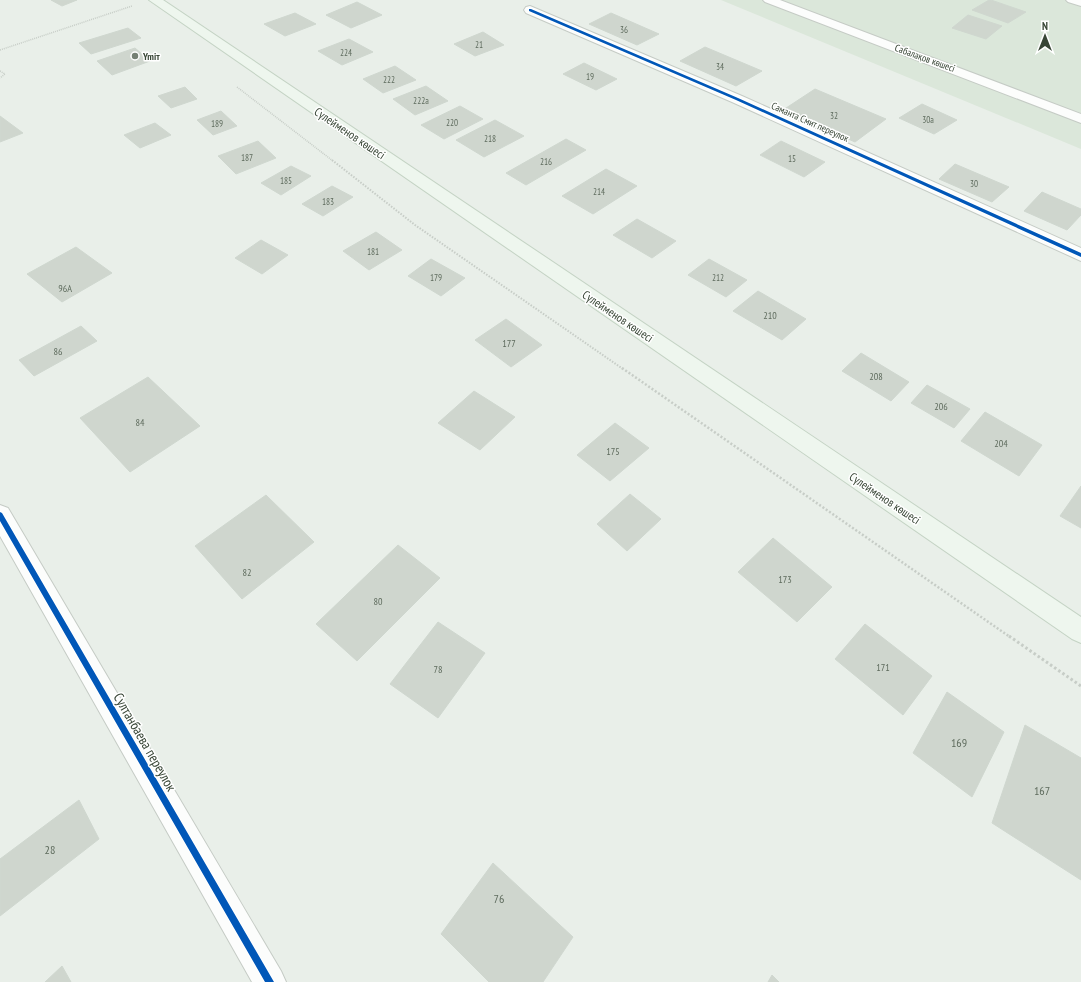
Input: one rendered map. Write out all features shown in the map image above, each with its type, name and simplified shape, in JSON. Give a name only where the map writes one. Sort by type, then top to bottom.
[{"type":"main road","name":"Сүлейменов көшесі","points":[[154,0],[1081,631]]},
{"type":"street","name":"Сабалақов көшесі","points":[[769,0],[998,86],[1081,119]]},
{"type":"street","name":"Саманта Смит переулок","points":[[530,10],[737,99],[1081,255]]},
{"type":"street","name":"Султанбаева переулок","points":[[0,515],[270,982]]},
{"type":"lane","points":[[1072,0],[1081,3]]},
{"type":"path","points":[[0,50],[135,5]]},
{"type":"path","points":[[0,71],[5,74],[0,78]]},
{"type":"path","points":[[233,84],[415,225],[1081,686]]},
{"type":"shaded area","points":[[721,0],[1081,0],[1081,149]]},
{"type":"building","points":[[51,0],[77,0],[62,6]]},
{"type":"building","points":[[989,0],[1026,12],[1008,23],[972,10]]},
{"type":"building","points":[[357,2],[382,15],[351,28],[326,15]]},
{"type":"building","points":[[295,13],[316,24],[285,36],[264,24]]},
{"type":"building","points":[[611,13],[659,34],[637,45],[589,24]]},
{"type":"building","points":[[968,15],[1002,26],[986,39],[952,28]]},
{"type":"building","points":[[128,28],[141,38],[91,54],[79,43]]},
{"type":"building","points":[[483,32],[504,45],[475,56],[454,44]]},
{"type":"building","points":[[349,39],[373,52],[342,65],[318,51]]},
{"type":"building","points":[[705,47],[762,71],[736,86],[680,61]]},
{"type":"building","points":[[135,48],[150,61],[112,75],[97,61]]},
{"type":"building","points":[[584,63],[617,79],[596,90],[563,74]]},
{"type":"building","points":[[395,66],[416,80],[383,93],[363,79]]},
{"type":"building","points":[[426,86],[448,101],[415,115],[393,99]]},
{"type":"building","points":[[185,87],[197,99],[171,108],[158,96]]},
{"type":"building","points":[[815,89],[886,119],[855,142],[783,110]]},
{"type":"building","points":[[922,104],[957,120],[934,134],[899,118]]},
{"type":"building","points":[[460,106],[483,119],[444,139],[421,125]]},
{"type":"building","points":[[221,111],[237,126],[213,135],[197,120]]},
{"type":"building","points":[[0,116],[23,133],[0,142]]},
{"type":"building","points":[[495,120],[524,136],[484,157],[456,140]]},
{"type":"building","points":[[155,123],[171,135],[140,148],[124,135]]},
{"type":"building","points":[[566,139],[586,150],[526,185],[506,173]]},
{"type":"building","points":[[258,141],[276,158],[236,174],[218,156]]},
{"type":"building","points":[[781,141],[825,162],[804,177],[760,155]]},
{"type":"building","points":[[955,164],[1009,187],[992,202],[939,179]]},
{"type":"building","points":[[291,166],[311,176],[281,195],[261,183]]},
{"type":"building","points":[[606,169],[637,186],[593,214],[562,196]]},
{"type":"building","points":[[332,186],[353,197],[323,216],[302,204]]},
{"type":"building","points":[[1042,192],[1081,209],[1081,215],[1067,230],[1024,211]]},
{"type":"building","points":[[637,219],[676,241],[652,258],[613,235]]},
{"type":"building","points":[[376,232],[402,250],[369,270],[343,251]]},
{"type":"building","points":[[261,240],[288,255],[262,274],[235,258]]},
{"type":"building","points":[[76,247],[112,273],[62,302],[27,274]]},
{"type":"building","points":[[431,259],[465,278],[441,296],[408,276]]},
{"type":"building","points":[[709,259],[747,280],[726,297],[688,275]]},
{"type":"building","points":[[758,291],[806,319],[782,340],[733,311]]},
{"type":"building","points":[[506,319],[542,345],[511,367],[475,340]]},
{"type":"building","points":[[81,326],[97,341],[34,376],[19,360]]},
{"type":"building","points":[[861,353],[909,382],[891,401],[842,371]]},
{"type":"building","points":[[148,377],[200,426],[130,472],[80,418]]},
{"type":"building","points":[[927,385],[970,409],[954,428],[911,403]]},
{"type":"building","points":[[474,391],[515,417],[480,450],[438,423]]},
{"type":"building","points":[[985,412],[1042,445],[1019,476],[961,441]]},
{"type":"building","points":[[615,423],[649,448],[610,481],[577,455]]},
{"type":"building","points":[[1081,486],[1081,528],[1060,516]]},
{"type":"building","points":[[630,494],[661,519],[627,551],[597,524]]},
{"type":"building","points":[[266,495],[314,542],[242,599],[195,546]]},
{"type":"building","points":[[773,538],[832,587],[797,622],[738,572]]},
{"type":"building","points":[[398,545],[440,578],[357,661],[316,624]]},
{"type":"building","points":[[438,622],[485,653],[438,718],[390,684]]},
{"type":"building","points":[[865,624],[932,676],[903,715],[835,659]]},
{"type":"building","points":[[947,692],[1004,732],[972,797],[913,753]]},
{"type":"building","points":[[1025,725],[1081,758],[1081,880],[992,823]]},
{"type":"building","points":[[79,800],[99,839],[0,916],[0,859]]},
{"type":"building","points":[[493,863],[573,937],[543,982],[489,982],[441,934]]},
{"type":"building","points":[[62,966],[71,982],[45,982]]},
{"type":"building","points":[[772,975],[779,982],[768,982]]},
{"type":"cycle path","points":[[530,10],[737,99],[1081,255]]},
{"type":"cycle path","points":[[0,515],[270,982]]},
{"type":"place","name":"Ymiт","points":[[135,56]]}]
